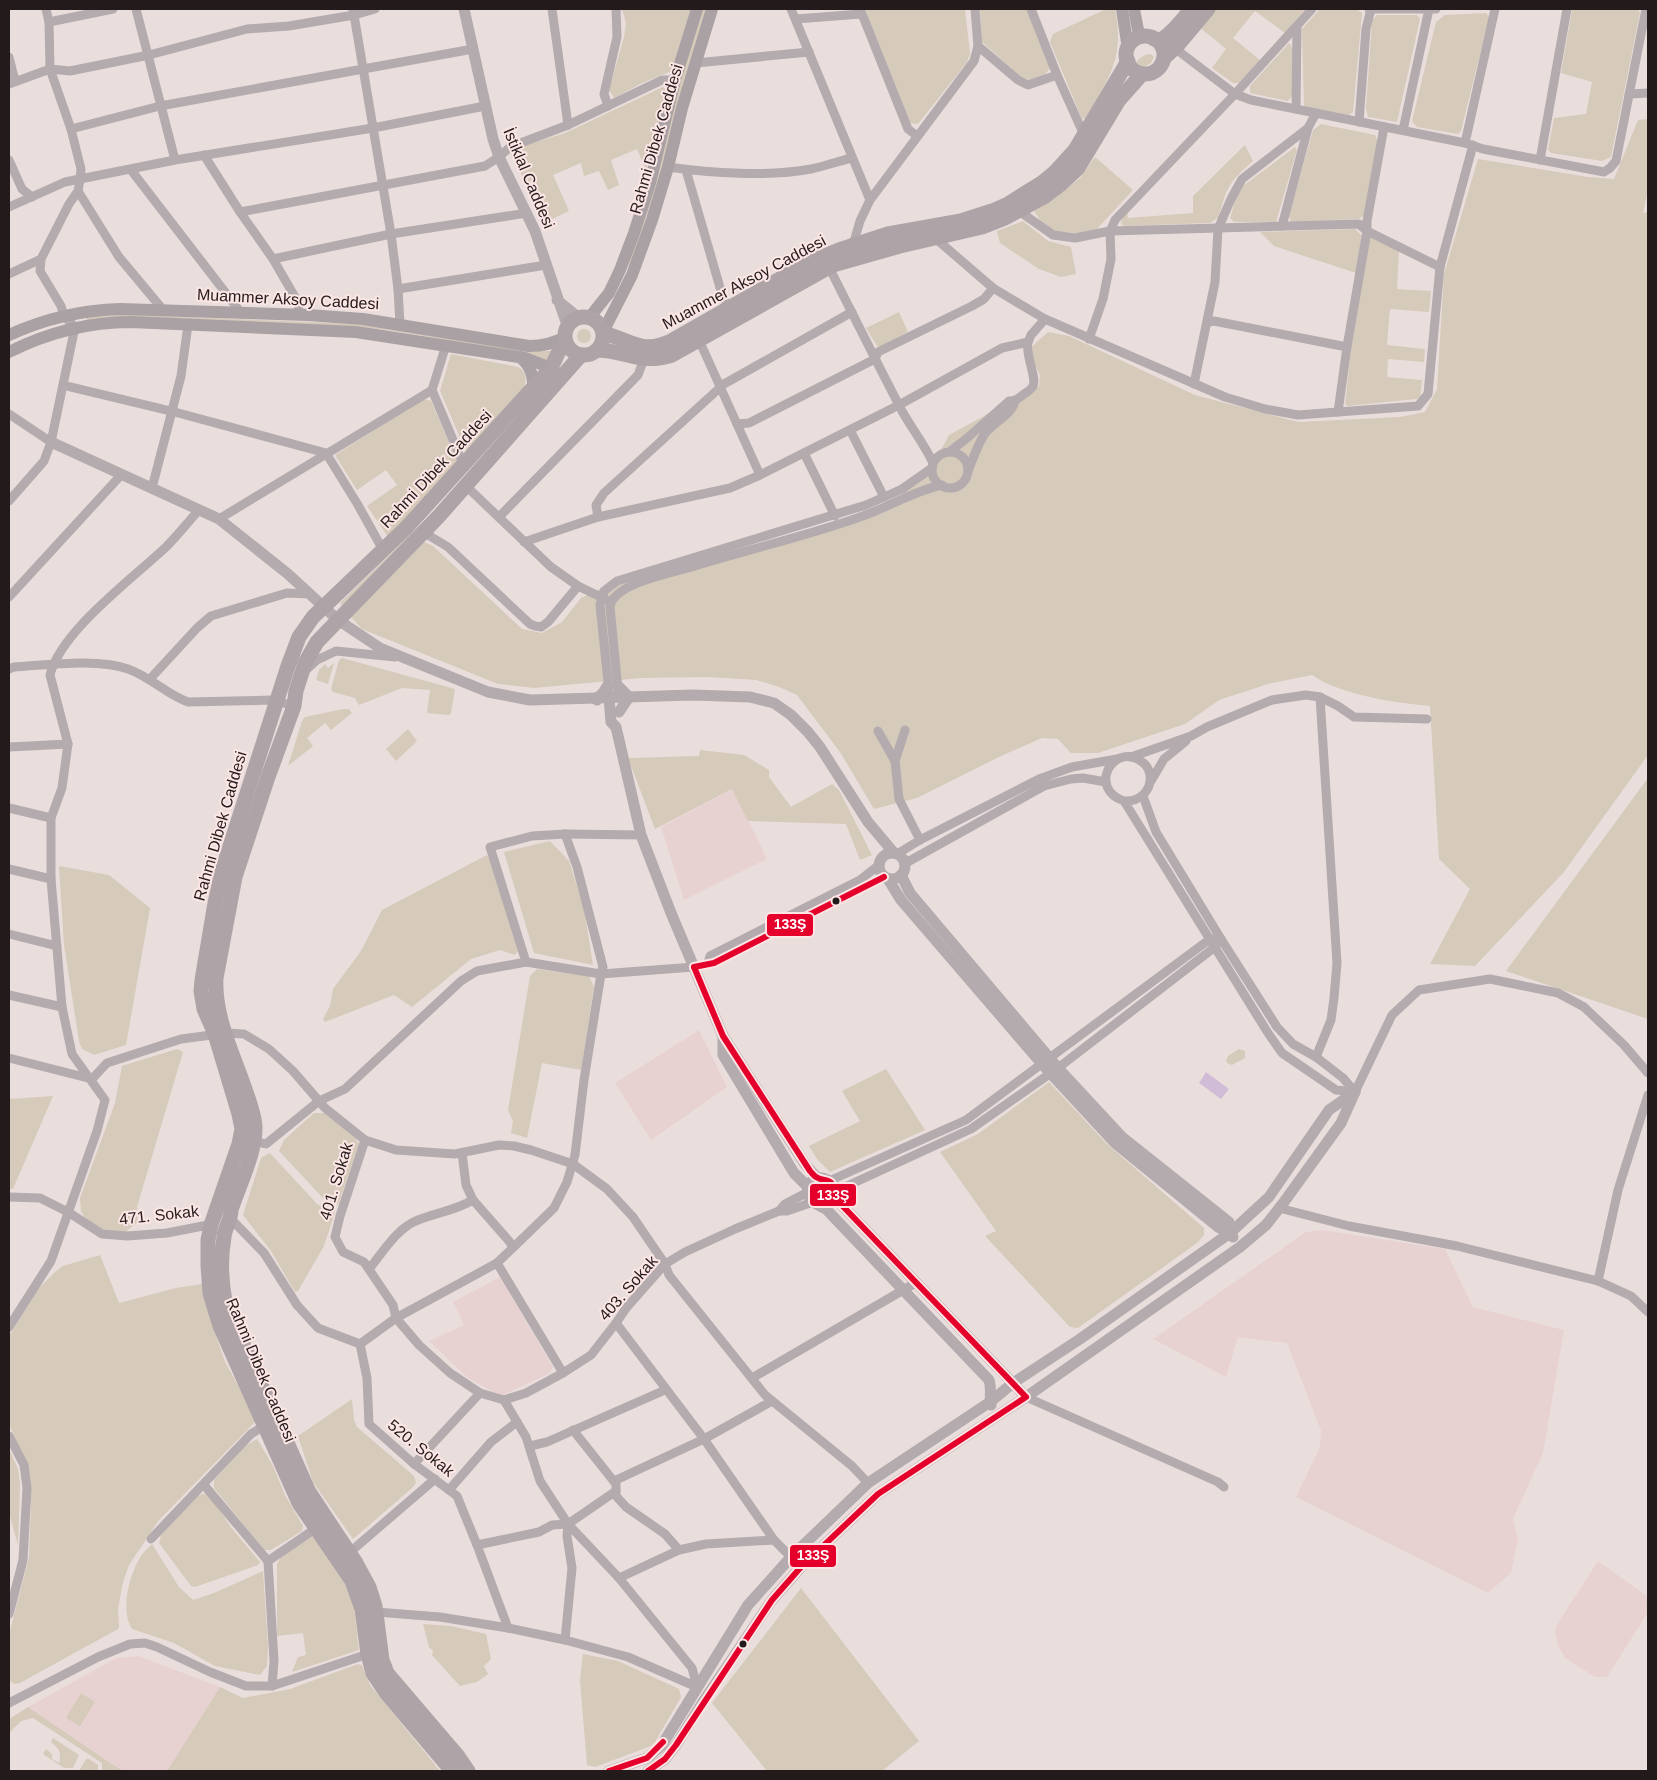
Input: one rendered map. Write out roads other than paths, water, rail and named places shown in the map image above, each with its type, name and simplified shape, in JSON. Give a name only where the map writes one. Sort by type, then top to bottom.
[{"type":"main road","name":"Rahmi Dibek Caddesi","points":[[452,1771],[377,1682],[368,1654],[362,1609],[356,1591],[347,1573],[299,1503],[220,1326],[213,1305],[208,1266],[208,1240],[239,1144],[242,1129],[220,1034],[216,988],[235,876],[294,706],[301,675],[310,652],[316,642],[466,486],[558,371],[560,349],[573,329],[609,293],[634,233],[650,183],[674,80],[697,9]]},
{"type":"main road","name":"Rahmi Dibek Caddesi","points":[[598,350],[603,340],[603,333],[638,259],[668,167],[682,108],[712,9]]},
{"type":"main road","points":[[1122,9],[1128,55],[1133,70],[1142,74],[1154,72],[1158,69],[1164,58],[1177,46],[1208,9]]},
{"type":"main road","points":[[1134,9],[1138,30],[1162,47],[1164,58]]},
{"type":"main road","points":[[1128,55],[1133,41],[1148,38],[1160,41],[1177,27],[1192,9]]},
{"type":"main road","name":"Muammer Aksoy Caddesi","points":[[603,333],[634,345],[649,348],[657,347],[671,341],[808,263],[853,245],[888,234],[960,221],[1008,204],[1043,182],[1075,150],[1128,55]]},
{"type":"main road","points":[[603,333],[598,323],[573,329],[573,352],[581,355],[591,354],[598,350],[612,350],[652,360],[672,355],[829,267],[865,255],[982,227],[1019,211],[1044,197],[1078,168],[1119,100],[1142,74]]},
{"type":"main road","name":"Muammer Aksoy Caddesi","points":[[9,335],[39,323],[64,316],[100,310],[346,317],[400,324],[529,346],[553,344],[573,329]]},
{"type":"main road","points":[[9,352],[47,335],[75,328],[118,322],[356,332],[520,357],[558,371]]},
{"type":"main road","name":"Rahmi Dibek Caddesi","points":[[468,1771],[457,1755],[387,1673],[382,1660],[376,1612],[369,1587],[309,1492],[226,1306],[222,1284],[222,1256],[226,1227],[231,1219],[231,1210],[254,1141],[255,1125],[252,1107],[220,1034],[204,1009],[201,991],[215,903],[227,856],[288,666],[299,638],[313,618],[425,509],[533,389],[581,355]]},
{"type":"main road","points":[[520,357],[526,362],[532,372],[533,389]]},
{"type":"street","points":[[9,501],[44,461],[51,442],[75,328],[64,316],[61,306],[40,271],[41,259],[78,190],[81,169],[71,129],[50,69],[46,9]]},
{"type":"street","points":[[48,22],[112,9]]},
{"type":"street","points":[[136,9],[149,55],[160,106],[176,160]]},
{"type":"street","points":[[9,57],[12,82],[50,69],[70,70],[149,55],[247,29],[289,26],[374,9]]},
{"type":"street","name":"İstiklal Caddesi","points":[[465,9],[493,140],[499,157],[536,231],[557,300],[573,329]]},
{"type":"street","points":[[552,9],[568,125]]},
{"type":"street","points":[[608,106],[604,94],[618,37],[616,9]]},
{"type":"street","points":[[792,9],[870,200]]},
{"type":"street","points":[[853,245],[860,221],[870,200],[974,61],[978,46],[975,9]]},
{"type":"street","points":[[1031,9],[1057,75],[1084,135]]},
{"type":"street","points":[[1089,339],[1103,299],[1110,267],[1110,231],[1115,220],[1235,94],[1312,9]]},
{"type":"street","points":[[1359,122],[1366,29],[1370,9],[1431,9],[1403,130]]},
{"type":"street","points":[[935,238],[993,288],[1045,319],[1225,397],[1266,409],[1298,415],[1418,406],[1428,394],[1440,266],[1469,144],[1495,9]]},
{"type":"street","points":[[1540,160],[1567,9]]},
{"type":"street","points":[[1177,46],[1181,53],[1235,94],[1251,100],[1403,130],[1469,144],[1483,149],[1604,172],[1616,161],[1646,9]]},
{"type":"street","points":[[796,20],[861,11],[908,129],[917,136]]},
{"type":"street","points":[[354,12],[391,234],[400,324]]},
{"type":"street","points":[[1296,109],[1297,27]]},
{"type":"street","points":[[978,46],[1018,80],[1028,86],[1057,75]]},
{"type":"street","points":[[71,129],[160,106],[473,49]]},
{"type":"street","points":[[696,63],[809,52]]},
{"type":"street","points":[[240,212],[485,166],[510,147],[568,125],[662,80],[674,80]]},
{"type":"street","points":[[1629,94],[1648,93]]},
{"type":"street","points":[[9,207],[65,182],[176,160],[373,128],[485,106]]},
{"type":"street","points":[[1282,226],[1308,128],[1316,113]]},
{"type":"street","points":[[1338,412],[1346,347],[1366,231],[1366,221],[1384,127]]},
{"type":"street","points":[[1194,384],[1215,282],[1218,229],[1231,199],[1242,180],[1308,128]]},
{"type":"street","points":[[204,155],[240,212],[273,259],[299,304],[298,315]]},
{"type":"street","points":[[668,167],[686,170],[731,172],[785,172],[811,169],[852,158]]},
{"type":"street","points":[[9,160],[22,189],[32,197]]},
{"type":"street","points":[[131,170],[242,314]]},
{"type":"street","points":[[686,170],[722,298],[730,308]]},
{"type":"street","points":[[78,190],[119,257],[164,311]]},
{"type":"street","points":[[1019,211],[1053,235],[1075,238],[1110,231],[1359,224],[1366,231],[1440,266]]},
{"type":"street","points":[[273,259],[391,234],[526,213]]},
{"type":"street","points":[[9,274],[41,259]]},
{"type":"street","points":[[398,289],[546,265]]},
{"type":"street","points":[[829,267],[899,405],[916,435],[925,445],[933,466],[934,478],[942,485]]},
{"type":"street","points":[[737,424],[749,423],[875,359],[878,352],[984,299],[993,288]]},
{"type":"street","points":[[598,518],[596,506],[604,493],[724,384],[852,312]]},
{"type":"street","points":[[615,713],[619,698],[613,685],[600,605],[604,591],[617,581],[835,516],[884,498],[902,489],[933,466],[940,455],[966,440],[1010,401],[1015,401],[1032,388],[1034,384],[1028,356],[1028,342],[1031,335],[1045,319]]},
{"type":"street","points":[[1208,322],[1214,321],[1346,347]]},
{"type":"street","points":[[152,488],[181,376],[188,325]]},
{"type":"street","points":[[699,340],[760,475]]},
{"type":"street","points":[[524,542],[598,518],[730,488],[760,475],[899,405],[1002,348],[1028,342]]},
{"type":"street","points":[[446,345],[432,390],[464,466]]},
{"type":"street","points":[[499,517],[638,375],[644,359]]},
{"type":"street","points":[[63,385],[171,411],[326,453],[383,550]]},
{"type":"street","points":[[219,519],[432,390]]},
{"type":"street","points":[[615,713],[619,698],[613,685],[610,601],[618,592],[628,586],[838,525],[884,508],[924,490],[942,485],[951,487],[961,484],[984,435],[1014,407],[1015,401]]},
{"type":"street","points":[[9,414],[51,442],[219,519],[288,574],[338,620],[380,648],[488,692],[530,700],[693,695],[750,697],[774,703],[808,732],[820,747],[868,822],[895,854],[901,857],[902,870],[910,893],[1054,1071],[1122,1137],[1228,1222],[1230,1233],[1240,1247]]},
{"type":"street","points":[[850,430],[884,498]]},
{"type":"street","points":[[925,445],[959,454],[966,461],[968,471]]},
{"type":"street","points":[[804,453],[835,516]]},
{"type":"street","points":[[9,597],[122,474]]},
{"type":"street","points":[[466,486],[551,567],[578,586],[610,601]]},
{"type":"street","points":[[9,1327],[51,1261],[97,1131],[105,1100],[92,1079],[72,1054],[62,1007],[51,879],[51,818],[62,788],[68,744],[50,676],[52,665],[81,624],[167,545],[199,510]]},
{"type":"street","points":[[423,532],[448,547],[530,624],[535,626],[541,627],[548,622],[578,586]]},
{"type":"street","points":[[150,679],[197,628],[211,616],[287,593],[309,594]]},
{"type":"street","points":[[301,675],[317,660],[336,651],[405,659]]},
{"type":"street","points":[[9,669],[14,667],[101,664],[127,668],[150,679],[179,699],[188,702],[277,701],[294,706]]},
{"type":"street","points":[[596,698],[613,685]]},
{"type":"street","points":[[708,963],[710,956],[860,880],[886,855],[895,854],[1058,771],[1097,761],[1131,757],[1191,736],[1272,700],[1306,696],[1320,697],[1354,717],[1427,719]]},
{"type":"street","points":[[1316,1057],[1331,1020],[1337,963],[1320,697]]},
{"type":"street","points":[[596,698],[615,713],[619,721],[616,727],[641,835],[671,913],[723,1036],[805,1164],[817,1178]]},
{"type":"street","points":[[895,761],[905,730]]},
{"type":"street","points":[[878,731],[895,761],[900,799],[920,840]]},
{"type":"street","points":[[1124,801],[1137,800],[1143,796],[1154,773],[1164,759],[1191,736]]},
{"type":"street","points":[[9,747],[68,744]]},
{"type":"street","points":[[1131,757],[1138,759],[1148,770],[1150,784]]},
{"type":"street","points":[[1118,759],[1108,769],[1106,782],[1112,794],[1124,801],[1282,1053],[1336,1090],[1355,1092]]},
{"type":"street","points":[[254,1141],[266,1144],[319,1101],[345,1088],[460,981],[477,971],[526,962],[600,974],[694,967],[714,963],[886,878],[897,878],[902,870],[1044,786],[1083,778],[1106,782]]},
{"type":"street","points":[[1143,796],[1156,832],[1221,939],[1286,1038],[1316,1057],[1343,1078],[1355,1092]]},
{"type":"street","points":[[9,808],[51,818]]},
{"type":"street","points":[[868,822],[876,844],[879,870],[901,900],[1046,1061]]},
{"type":"street","points":[[526,962],[490,847],[532,836],[565,834],[641,835]]},
{"type":"street","points":[[231,1219],[264,1253],[297,1305],[318,1328],[360,1344],[396,1318],[497,1263],[554,1208],[567,1182],[573,1164],[600,974],[603,967],[577,867],[565,834]]},
{"type":"street","points":[[9,869],[51,879]]},
{"type":"street","points":[[9,934],[57,946]]},
{"type":"street","points":[[812,1196],[826,1203],[832,1189],[966,1120],[1212,943],[1221,939]]},
{"type":"street","points":[[832,1189],[971,1129],[1054,1071],[1212,943]]},
{"type":"street","points":[[648,1771],[665,1759],[676,1744],[772,1600],[801,1567],[878,1494],[1026,1397],[1240,1247],[1266,1225],[1341,1123],[1392,1015],[1419,990],[1490,979],[1558,993],[1584,1007],[1624,1046],[1648,1073]]},
{"type":"street","points":[[9,995],[62,1007]]},
{"type":"street","name":"401. Sokak","points":[[92,1079],[108,1063],[181,1039],[220,1034],[244,1034],[269,1049],[293,1071],[325,1108],[365,1140],[334,1237],[343,1252],[364,1262],[394,1305],[396,1318],[419,1345],[450,1373],[480,1393],[504,1400]]},
{"type":"street","points":[[723,1036],[723,1056],[794,1173],[812,1196],[989,1380],[992,1389],[990,1402],[998,1416]]},
{"type":"street","points":[[9,1058],[92,1079]]},
{"type":"street","points":[[609,1771],[647,1758],[662,1745],[748,1605],[791,1557],[868,1483],[990,1402],[1013,1383],[1230,1233],[1269,1197],[1329,1110],[1355,1092]]},
{"type":"street","points":[[1598,1281],[1618,1190],[1648,1095]]},
{"type":"street","points":[[365,1140],[396,1150],[462,1153],[499,1145],[514,1146],[573,1164],[607,1189],[633,1217],[665,1264],[669,1275],[772,1401],[852,1466],[878,1494]]},
{"type":"street","points":[[462,1153],[466,1185],[473,1200],[513,1247]]},
{"type":"street","points":[[812,1196],[810,1183],[817,1178],[824,1178],[917,1282],[1026,1397],[1218,1482],[1224,1487]]},
{"type":"street","name":"403. Sokak","points":[[504,1400],[526,1392],[591,1355],[626,1307],[665,1264],[685,1252],[779,1211],[785,1204],[812,1196]]},
{"type":"street","name":"471. Sokak","points":[[9,1197],[40,1198],[68,1212],[102,1234],[128,1236],[167,1233],[212,1225],[231,1219]]},
{"type":"street","points":[[369,1269],[398,1233],[416,1220],[458,1208],[473,1200]]},
{"type":"street","points":[[1279,1208],[1349,1226],[1457,1246],[1598,1281],[1631,1296],[1648,1312]]},
{"type":"street","points":[[497,1263],[563,1372]]},
{"type":"street","points":[[752,1378],[917,1282]]},
{"type":"street","points":[[616,1323],[704,1439],[774,1540],[801,1567]]},
{"type":"street","name":"520. Sokak","points":[[360,1344],[367,1378],[369,1424],[414,1464],[457,1496],[508,1628]]},
{"type":"street","points":[[1066,1348],[1077,1361]]},
{"type":"street","points":[[530,1446],[547,1442],[665,1390]]},
{"type":"street","points":[[414,1464],[480,1393]]},
{"type":"street","points":[[504,1400],[530,1446],[540,1481],[568,1524],[619,1578],[692,1668],[697,1687],[705,1699]]},
{"type":"street","points":[[614,1481],[704,1439],[772,1401]]},
{"type":"street","points":[[449,1490],[490,1442],[517,1422]]},
{"type":"street","points":[[151,1539],[251,1434],[265,1425]]},
{"type":"street","points":[[573,1430],[616,1484],[616,1496],[626,1507],[665,1534],[679,1550]]},
{"type":"street","points":[[9,1436],[24,1465],[28,1488],[23,1560],[9,1614]]},
{"type":"street","points":[[349,1553],[435,1479]]},
{"type":"street","points":[[204,1485],[268,1561],[274,1661],[272,1686]]},
{"type":"street","points":[[477,1545],[539,1532],[552,1525],[568,1524],[616,1491]]},
{"type":"street","points":[[565,1640],[572,1568],[567,1536],[568,1524]]},
{"type":"street","points":[[268,1561],[315,1528]]},
{"type":"street","points":[[619,1578],[679,1550],[706,1544],[774,1540]]},
{"type":"street","points":[[376,1612],[440,1617],[565,1640],[628,1657],[697,1687]]},
{"type":"street","points":[[9,1703],[98,1656],[130,1644],[145,1643],[157,1647],[217,1675],[246,1686],[272,1686],[368,1654]]}]
